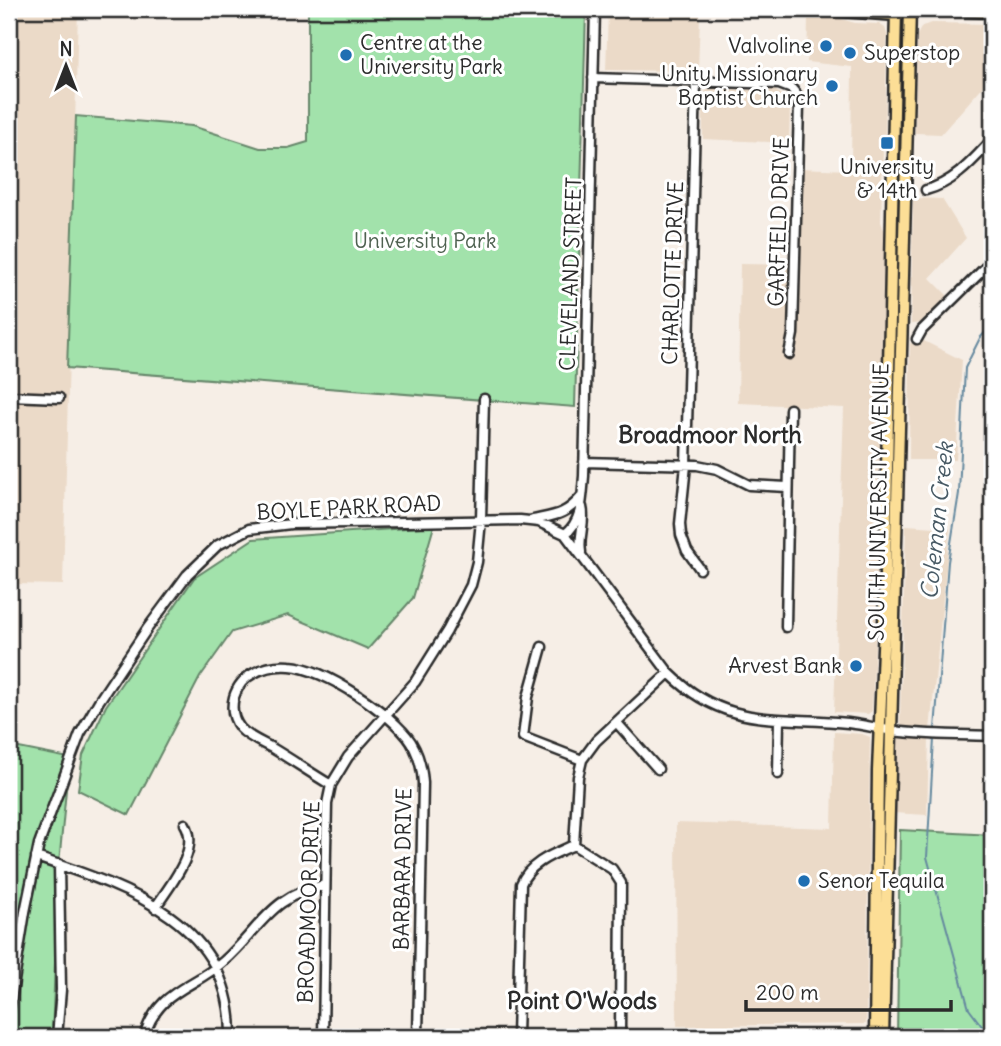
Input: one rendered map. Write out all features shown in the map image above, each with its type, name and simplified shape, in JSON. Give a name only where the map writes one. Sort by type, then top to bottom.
[{"type":"main road","points":[[816,9],[896,12],[910,9]]},
{"type":"main road","name":"SOUTH UNIVERSITY AVENUE","points":[[874,1037],[885,730],[897,571],[910,9]]},
{"type":"main road","points":[[942,9],[992,12]]},
{"type":"main road","name":"SOUTH UNIVERSITY AVENUE","points":[[883,1037],[896,12]]},
{"type":"street","name":"CLEVELAND STREET","points":[[565,534],[571,530],[582,501],[595,9]]},
{"type":"street","points":[[593,78],[696,82]]},
{"type":"street","name":"GARFIELD DRIVE","points":[[696,82],[779,84],[795,92],[799,104],[798,168],[793,334],[789,354]]},
{"type":"street","name":"CHARLOTTE DRIVE","points":[[696,82],[686,465],[680,524],[681,535],[688,551],[700,569]]},
{"type":"street","points":[[926,190],[940,186],[956,176],[992,140]]},
{"type":"street","points":[[917,339],[919,329],[992,261]]},
{"type":"street","points":[[9,396],[59,398]]},
{"type":"street","name":"BROADMOOR DRIVE","points":[[323,1037],[327,804],[331,785],[348,757],[415,682],[464,601],[477,562],[481,520],[484,399]]},
{"type":"street","points":[[786,627],[790,409]]},
{"type":"street","points":[[584,462],[686,465],[717,469],[749,485],[787,487]]},
{"type":"street","points":[[530,520],[561,514],[582,501],[584,516],[579,542],[583,558]]},
{"type":"street","name":"BOYLE PARK ROAD","points":[[9,1012],[36,857],[69,758],[99,701],[147,629],[187,575],[218,544],[249,529],[291,524],[530,520],[565,534]]},
{"type":"street","points":[[565,534],[669,673],[688,691],[716,708],[779,720],[844,723],[928,734],[992,736]]},
{"type":"street","points":[[542,647],[528,698],[523,737],[582,760]]},
{"type":"street","name":"BARBARA DRIVE","points":[[331,785],[240,727],[234,716],[233,706],[239,685],[249,676],[264,668],[301,667],[351,691],[398,725],[411,742],[422,769],[418,1037]]},
{"type":"street","points":[[574,845],[578,776],[582,760],[596,741],[669,673]]},
{"type":"street","points":[[778,774],[779,720]]},
{"type":"street","points":[[617,723],[658,769]]},
{"type":"street","points":[[155,908],[183,862],[190,842],[185,824]]},
{"type":"street","points":[[517,1037],[521,884],[527,872],[536,864],[574,845]]},
{"type":"street","points":[[574,845],[612,869],[621,883],[620,1037]]},
{"type":"street","points":[[36,857],[83,871],[155,908],[193,935],[215,966],[225,990],[231,1037]]},
{"type":"street","points":[[57,1037],[61,990],[60,864]]},
{"type":"street","points":[[144,1037],[155,1015],[169,997],[224,961],[281,901],[325,884]]},
{"type":"shaded area","points":[[9,9],[78,9],[63,585],[14,584],[9,573]]},
{"type":"shaded area","points":[[608,11],[700,15],[698,71],[606,70]]},
{"type":"shaded area","points":[[808,17],[879,24],[885,28],[887,34],[881,222],[886,235],[877,596],[872,711],[868,714],[834,712],[844,408],[738,403],[740,264],[795,265],[798,168],[851,170],[852,67],[807,62]]},
{"type":"shaded area","points":[[932,23],[992,24],[992,76],[941,134],[915,133],[917,35],[922,26]]},
{"type":"shaded area","points":[[708,89],[774,90],[781,94],[790,106],[789,143],[703,139],[703,94]]},
{"type":"shaded area","points":[[913,198],[942,199],[966,238],[930,278],[949,297],[923,323],[911,324]]},
{"type":"shaded area","points":[[924,341],[962,360],[956,460],[909,460],[910,343]]},
{"type":"shaded area","points":[[906,525],[950,528],[930,730],[905,729],[900,722]]},
{"type":"shaded area","points":[[834,732],[870,737],[866,1024],[677,1026],[676,823],[832,828]]},
{"type":"shaded area","points":[[898,738],[929,739],[927,815],[893,813]]},
{"type":"green space","name":"University Park","points":[[308,9],[586,11],[575,407],[67,368],[76,116],[192,126],[260,148],[288,148],[308,142]]},
{"type":"green space","points":[[434,526],[413,598],[368,649],[288,615],[232,632],[200,677],[129,815],[78,790],[83,755],[106,706],[194,578],[253,539]]},
{"type":"green space","points":[[9,746],[69,758],[59,864],[52,1037],[9,1037]]},
{"type":"green space","points":[[900,830],[992,835],[992,1037],[897,1037]]},
{"type":"waterway","name":"Coleman Creek","points":[[935,729],[948,562],[959,493],[965,368],[980,338],[992,325]]},
{"type":"waterway","name":"Coleman Creek","points":[[934,739],[927,857],[969,1009],[990,1037]]},
{"type":"waterway","points":[[9,845],[12,874],[9,884]]},
{"type":"place","name":"Valvoline","points":[[826,46]]},
{"type":"place","name":"Superstop","points":[[850,53]]},
{"type":"place","name":"Centre at the University Park","points":[[346,55]]},
{"type":"place","name":"Unity Missionary Baptist Church","points":[[832,86]]},
{"type":"place","name":"University & 14th","points":[[887,143]]},
{"type":"place","name":"Arvest Bank","points":[[856,666]]},
{"type":"place","name":"Senor Tequila","points":[[804,881]]},
{"type":"district","name":"Broadmoor North","points":[[710,435]]},
{"type":"district","name":"Point O'Woods","points":[[582,1001]]}]
